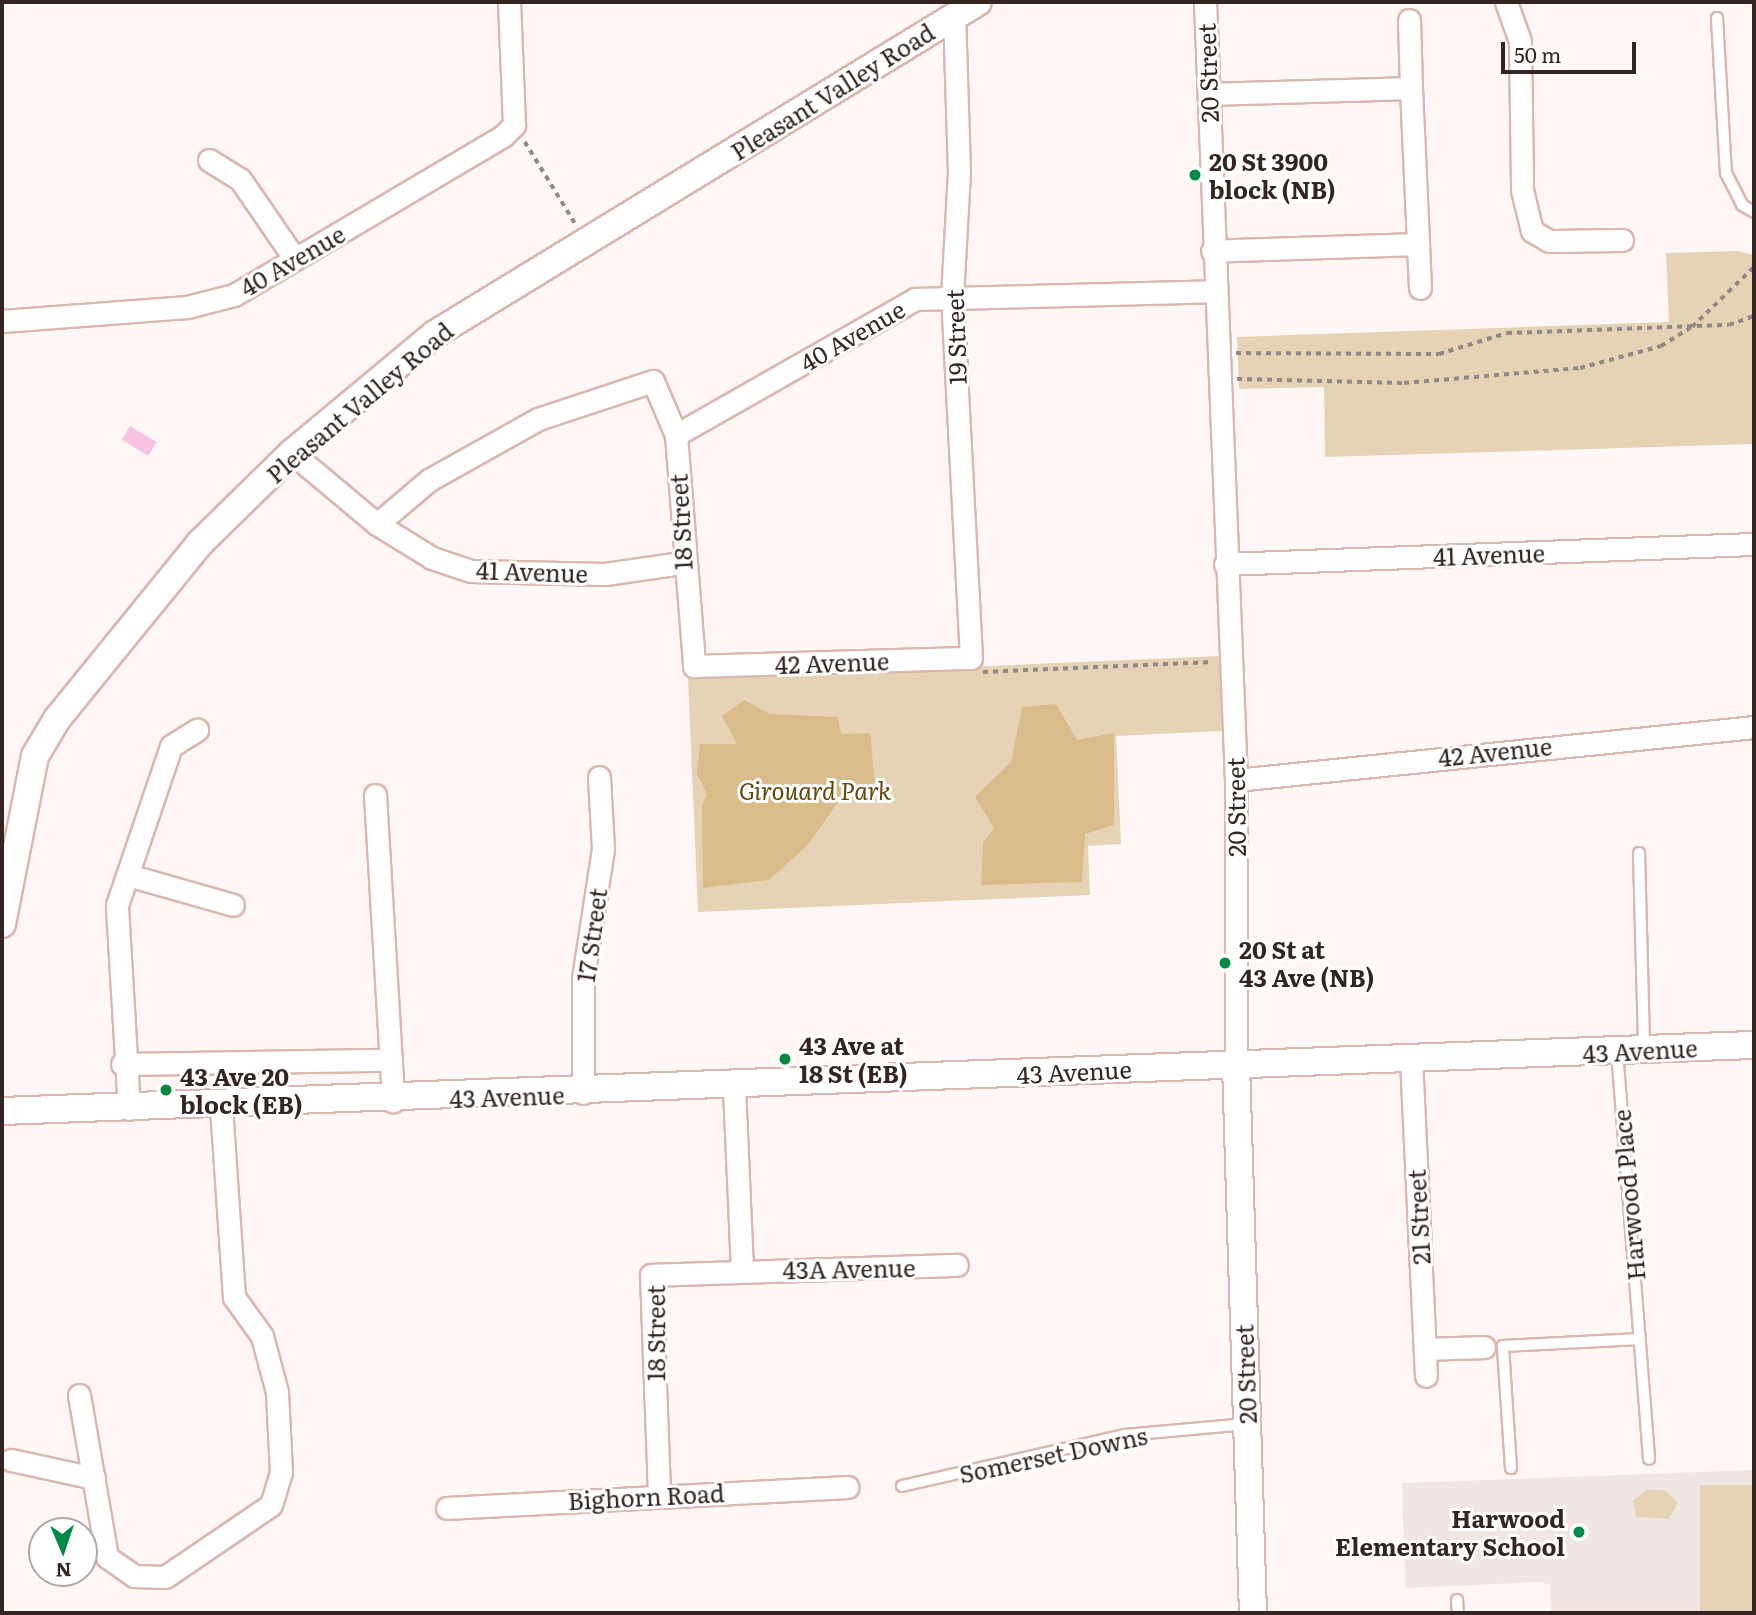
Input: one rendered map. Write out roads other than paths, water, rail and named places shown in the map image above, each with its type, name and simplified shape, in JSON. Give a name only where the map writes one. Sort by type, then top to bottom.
[{"type":"street","name":"40 Avenue","points":[[2,321],[187,307],[234,295],[514,125],[509,2]]},
{"type":"street","name":"Pleasant Valley Road","points":[[2,924],[35,756],[51,728],[200,543],[292,453],[435,334],[978,2]]},
{"type":"street","name":"20 Street","points":[[1205,2],[1213,291],[1236,780],[1236,1064],[1253,1613]]},
{"type":"street","points":[[1506,2],[1520,41],[1522,190],[1532,231],[1549,241],[1622,240]]},
{"type":"street","name":"19 Street","points":[[954,16],[959,172],[952,297],[971,658]]},
{"type":"street","points":[[1409,20],[1420,288]]},
{"type":"street","points":[[1209,94],[1411,88]]},
{"type":"street","points":[[209,160],[240,179],[295,260]]},
{"type":"street","points":[[1212,251],[1418,244]]},
{"type":"street","name":"40 Avenue","points":[[676,435],[915,299],[1213,291]]},
{"type":"street","name":"18 Street","points":[[377,524],[429,480],[538,418],[653,381],[676,435],[681,562],[694,666]]},
{"type":"street","name":"41 Avenue","points":[[292,453],[377,524],[432,558],[471,571],[605,574],[681,562]]},
{"type":"street","name":"41 Avenue","points":[[1224,564],[1754,544]]},
{"type":"street","name":"42 Avenue","points":[[694,666],[971,658]]},
{"type":"street","name":"42 Avenue","points":[[1236,780],[1754,727]]},
{"type":"street","points":[[129,1108],[122,1064],[117,905],[171,746],[197,730]]},
{"type":"street","name":"17 Street","points":[[583,1093],[583,978],[603,849],[599,777]]},
{"type":"street","points":[[375,795],[393,1101]]},
{"type":"street","points":[[128,875],[233,905]]},
{"type":"street","name":"43 Avenue","points":[[2,1111],[393,1101],[1236,1064],[1754,1045]]},
{"type":"street","name":"21 Street","points":[[1411,1058],[1426,1376]]},
{"type":"street","points":[[122,1064],[391,1060]]},
{"type":"street","points":[[734,1087],[742,1270]]},
{"type":"street","points":[[79,1395],[107,1557],[134,1576],[165,1577],[271,1505],[281,1472],[277,1392],[262,1336],[234,1297],[221,1107]]},
{"type":"street","name":"43A Avenue","points":[[742,1270],[957,1265]]},
{"type":"street","name":"18 Street","points":[[659,1493],[651,1275],[742,1270]]},
{"type":"street","points":[[1425,1349],[1484,1347]]},
{"type":"street","points":[[11,1461],[94,1478]]},
{"type":"street","name":"Bighorn Road","points":[[447,1508],[659,1493],[847,1487]]},
{"type":"lane","points":[[1717,18],[1726,173],[1742,205],[1754,212]]},
{"type":"lane","points":[[1639,853],[1644,1049]]},
{"type":"lane","name":"Harwood Place","points":[[1617,1051],[1649,1459]]},
{"type":"lane","points":[[1511,1468],[1503,1346],[1640,1339]]},
{"type":"lane","name":"Somerset Downs","points":[[902,1486],[1125,1435],[1247,1424]]},
{"type":"lane","points":[[1457,1600],[1458,1613]]},
{"type":"place","name":"20 St 3900 block (NB)","points":[[1195,175]]},
{"type":"place","name":"20 St at 43 Ave (NB)","points":[[1225,963]]},
{"type":"place","name":"43 Ave at 18 St (EB)","points":[[785,1059]]},
{"type":"place","name":"43 Ave 20 block (EB)","points":[[166,1090]]},
{"type":"place","name":"Harwood Elementary School","points":[[1579,1532]]},
{"type":"park label","name":"Girouard Park","points":[[815,790]]}]
